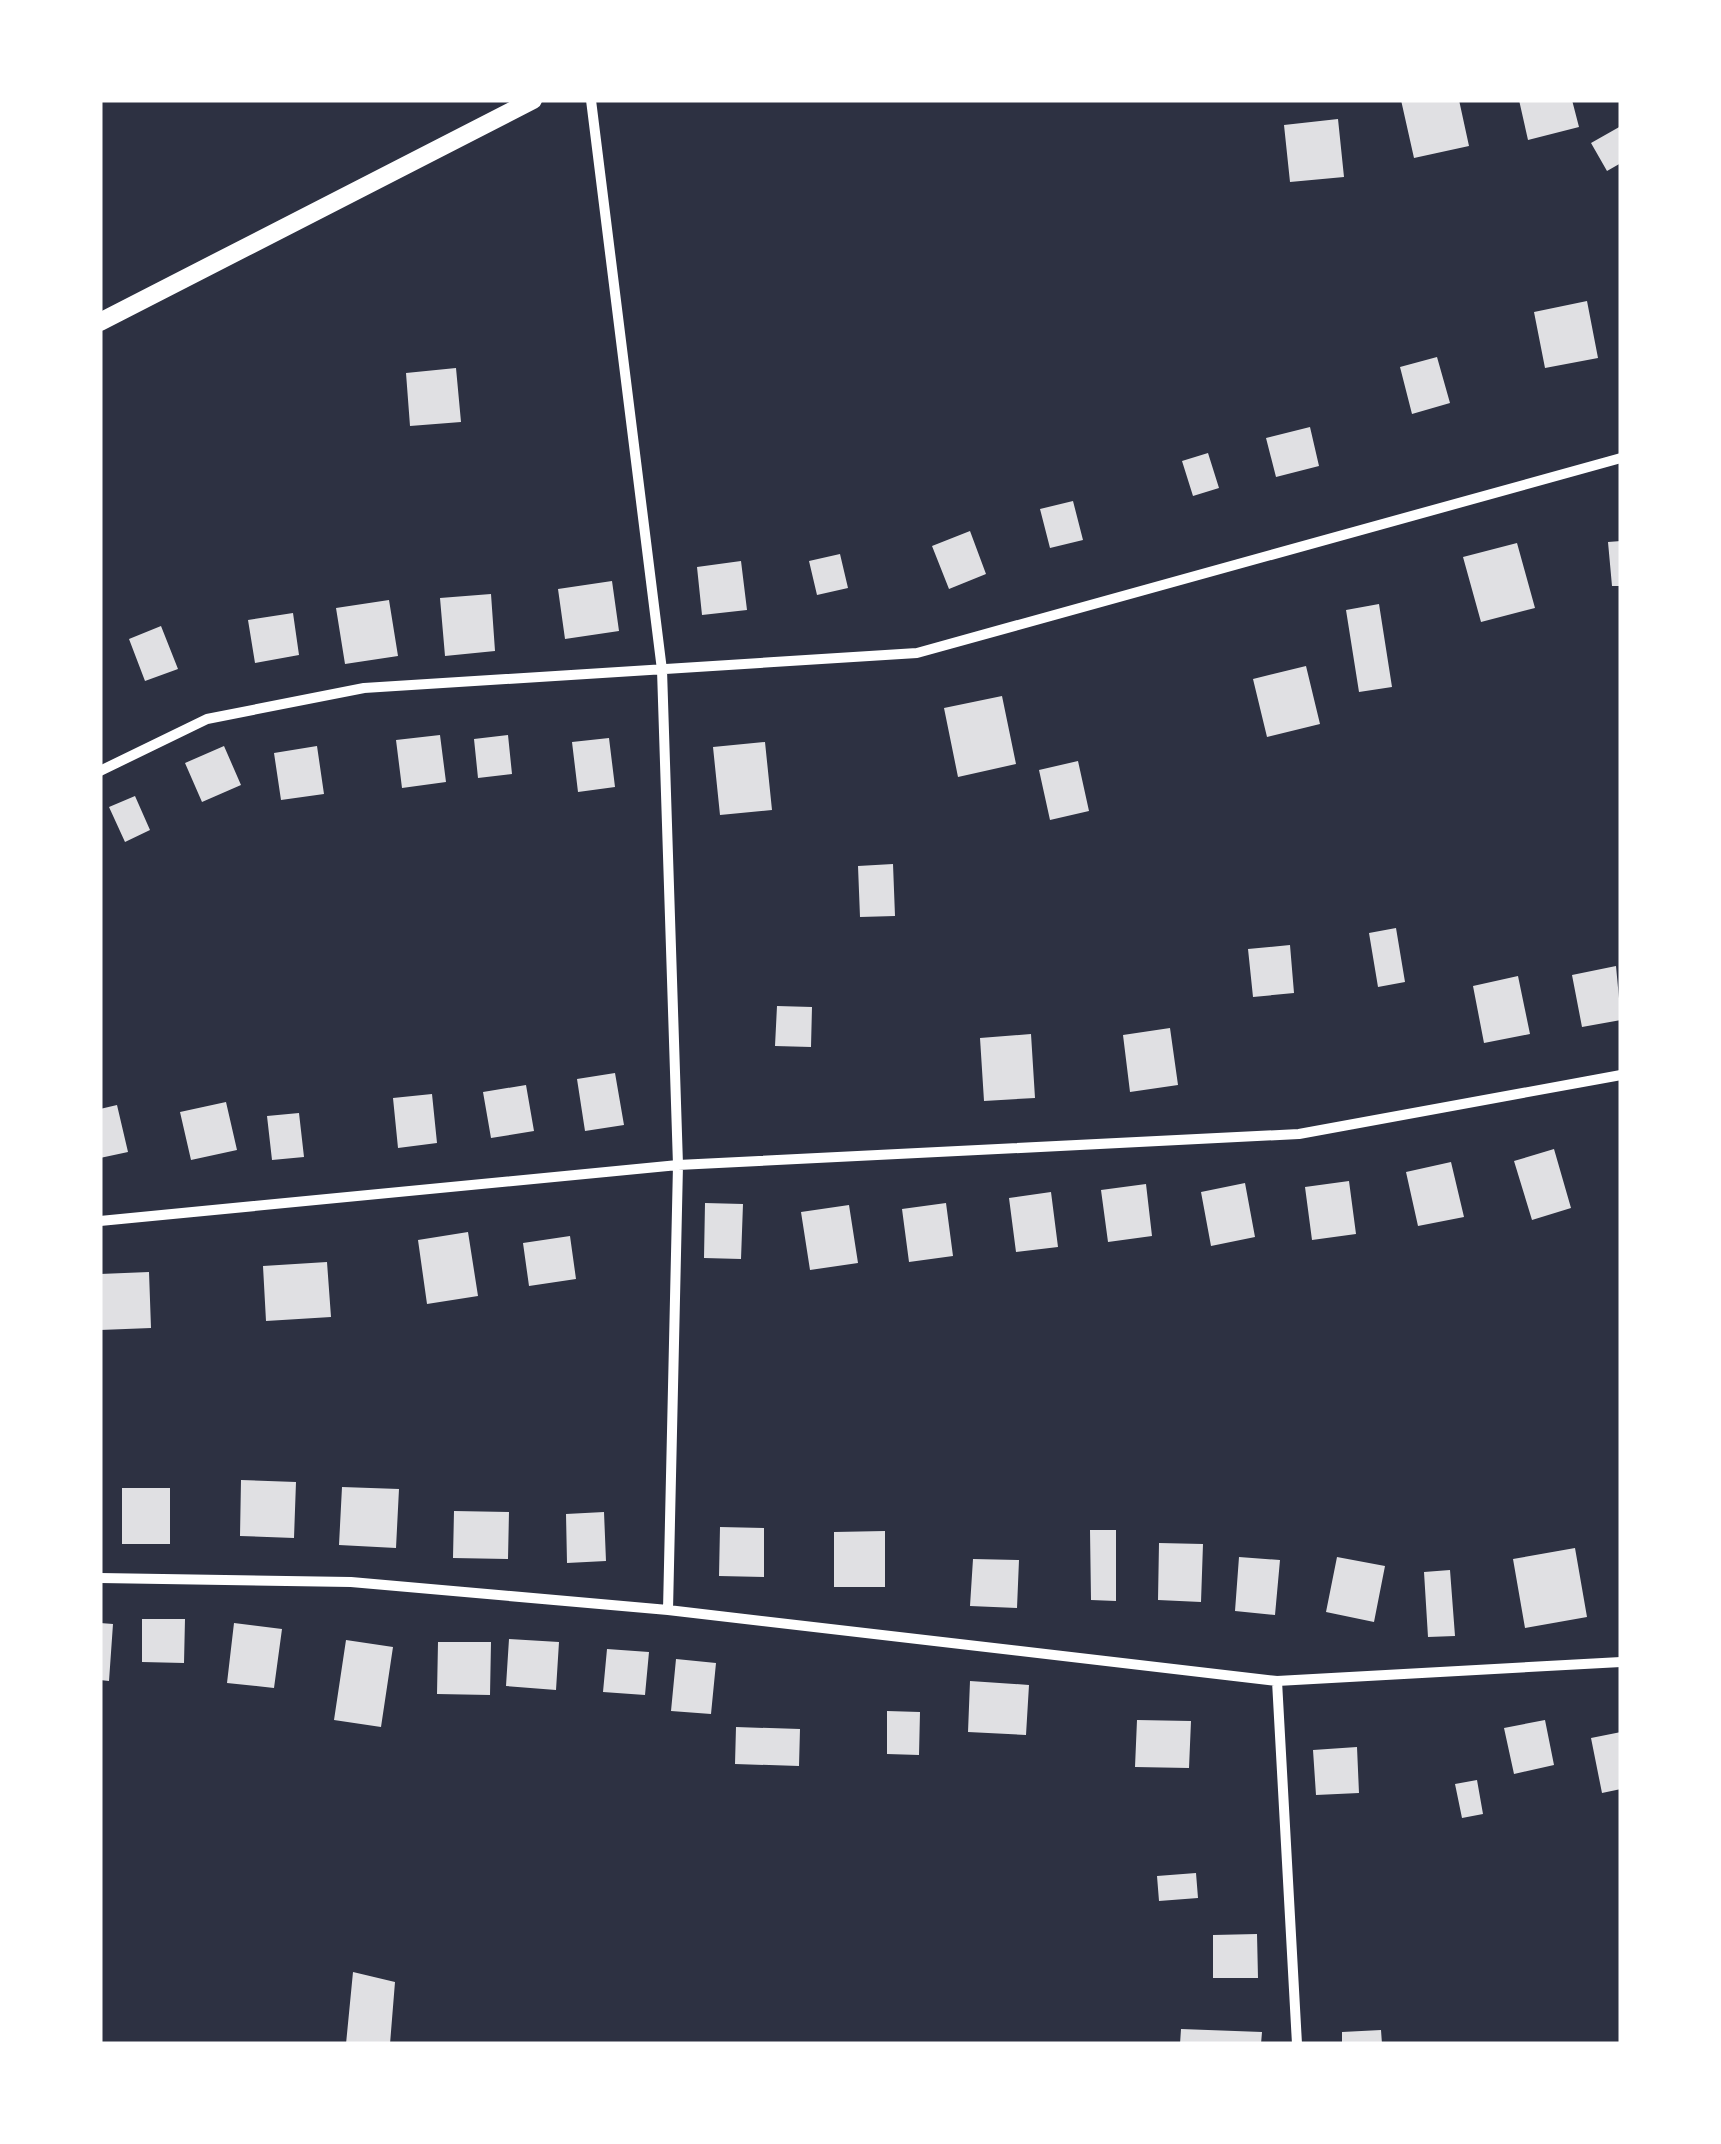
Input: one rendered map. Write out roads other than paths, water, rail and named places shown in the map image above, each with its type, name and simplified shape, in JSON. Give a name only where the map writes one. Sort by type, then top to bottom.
[{"type":"street","points":[[100,322],[533,100]]},
{"type":"street","points":[[591,100],[662,670],[678,1165],[668,1610]]},
{"type":"street","points":[[100,771],[207,719],[364,688],[916,652],[1621,458]]},
{"type":"street","points":[[100,1221],[678,1165],[1300,1134],[1621,1076]]},
{"type":"street","points":[[100,1578],[351,1582],[668,1610],[1277,1681],[1621,1662]]},
{"type":"street","points":[[1277,1681],[1297,2044]]}]
